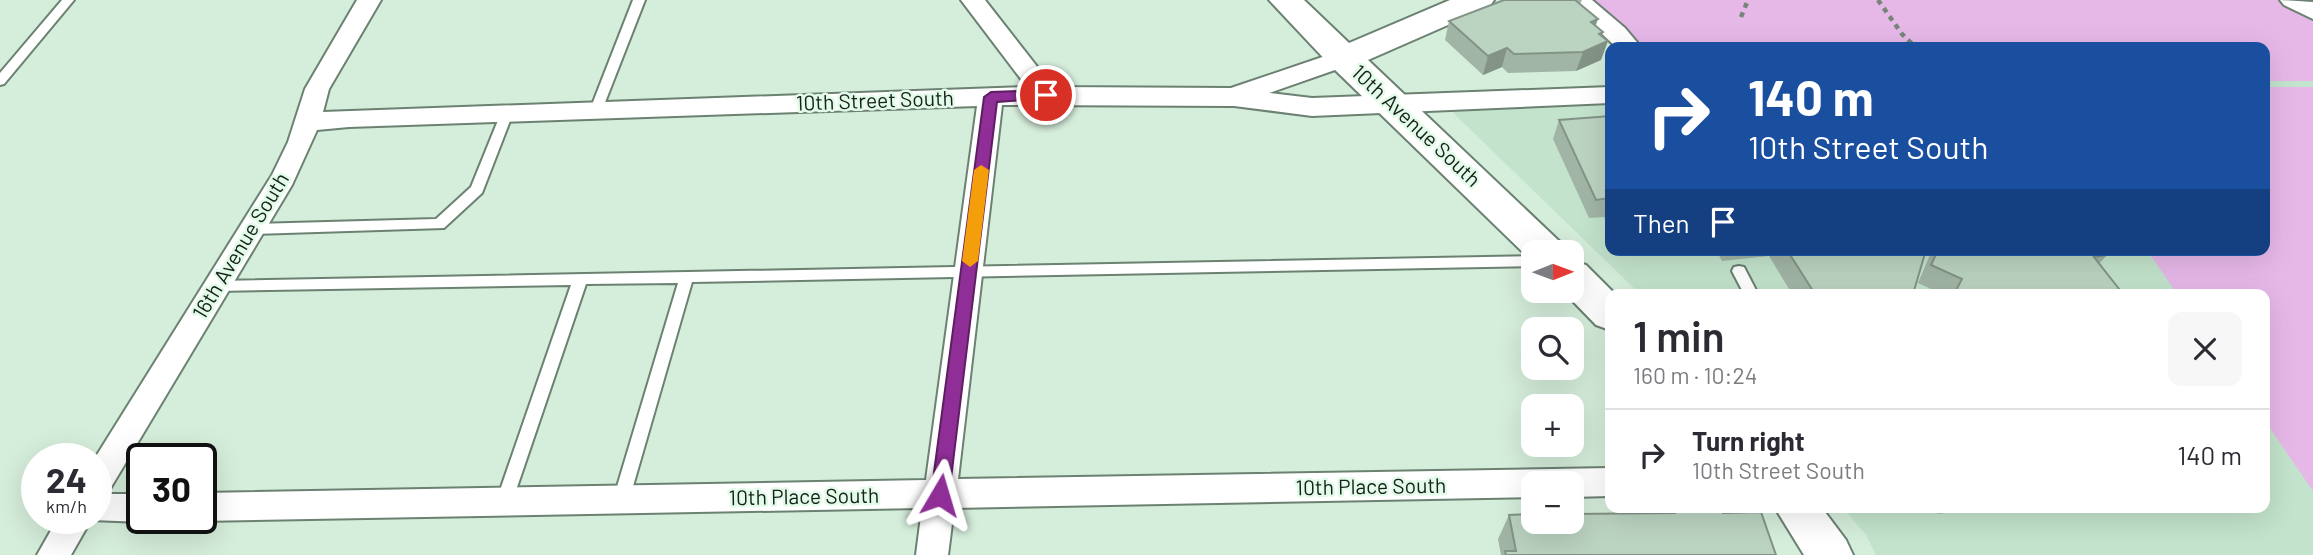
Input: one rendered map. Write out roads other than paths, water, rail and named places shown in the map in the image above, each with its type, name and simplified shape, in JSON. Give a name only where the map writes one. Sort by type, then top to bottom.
[{"type":"street","name":"16th Avenue South","points":[[112,458],[283,178],[307,122],[317,89],[369,0]]},
{"type":"street","points":[[973,0],[1046,95]]},
{"type":"street","name":"10th Avenue South","points":[[1285,0],[1535,240]]},
{"type":"street","points":[[1234,97],[1343,58],[1478,0]]},
{"type":"street","points":[[1578,0],[1625,42]]},
{"type":"street","points":[[2292,0],[2313,12]]},
{"type":"street","name":"10th Street South","points":[[307,122],[349,118],[1046,95],[1234,97],[1312,107],[1605,95]]},
{"type":"street","points":[[932,555],[991,97]]},
{"type":"street","points":[[1584,288],[1605,309]]},
{"type":"street","points":[[1584,482],[1605,482]]},
{"type":"street","name":"10th Place South","points":[[217,507],[1521,483]]},
{"type":"street","points":[[1801,513],[1830,555]]},
{"type":"street","points":[[53,555],[66,534]]},
{"type":"lane","points":[[0,81],[68,0]]},
{"type":"lane","points":[[596,110],[639,0]]},
{"type":"lane","points":[[252,229],[439,224],[477,190],[507,113]]},
{"type":"lane","points":[[217,286],[968,274],[1521,261]]},
{"type":"lane","points":[[1739,271],[1748,289]]},
{"type":"lane","points":[[621,500],[686,278]]},
{"type":"lane","points":[[504,502],[580,280]]}]
